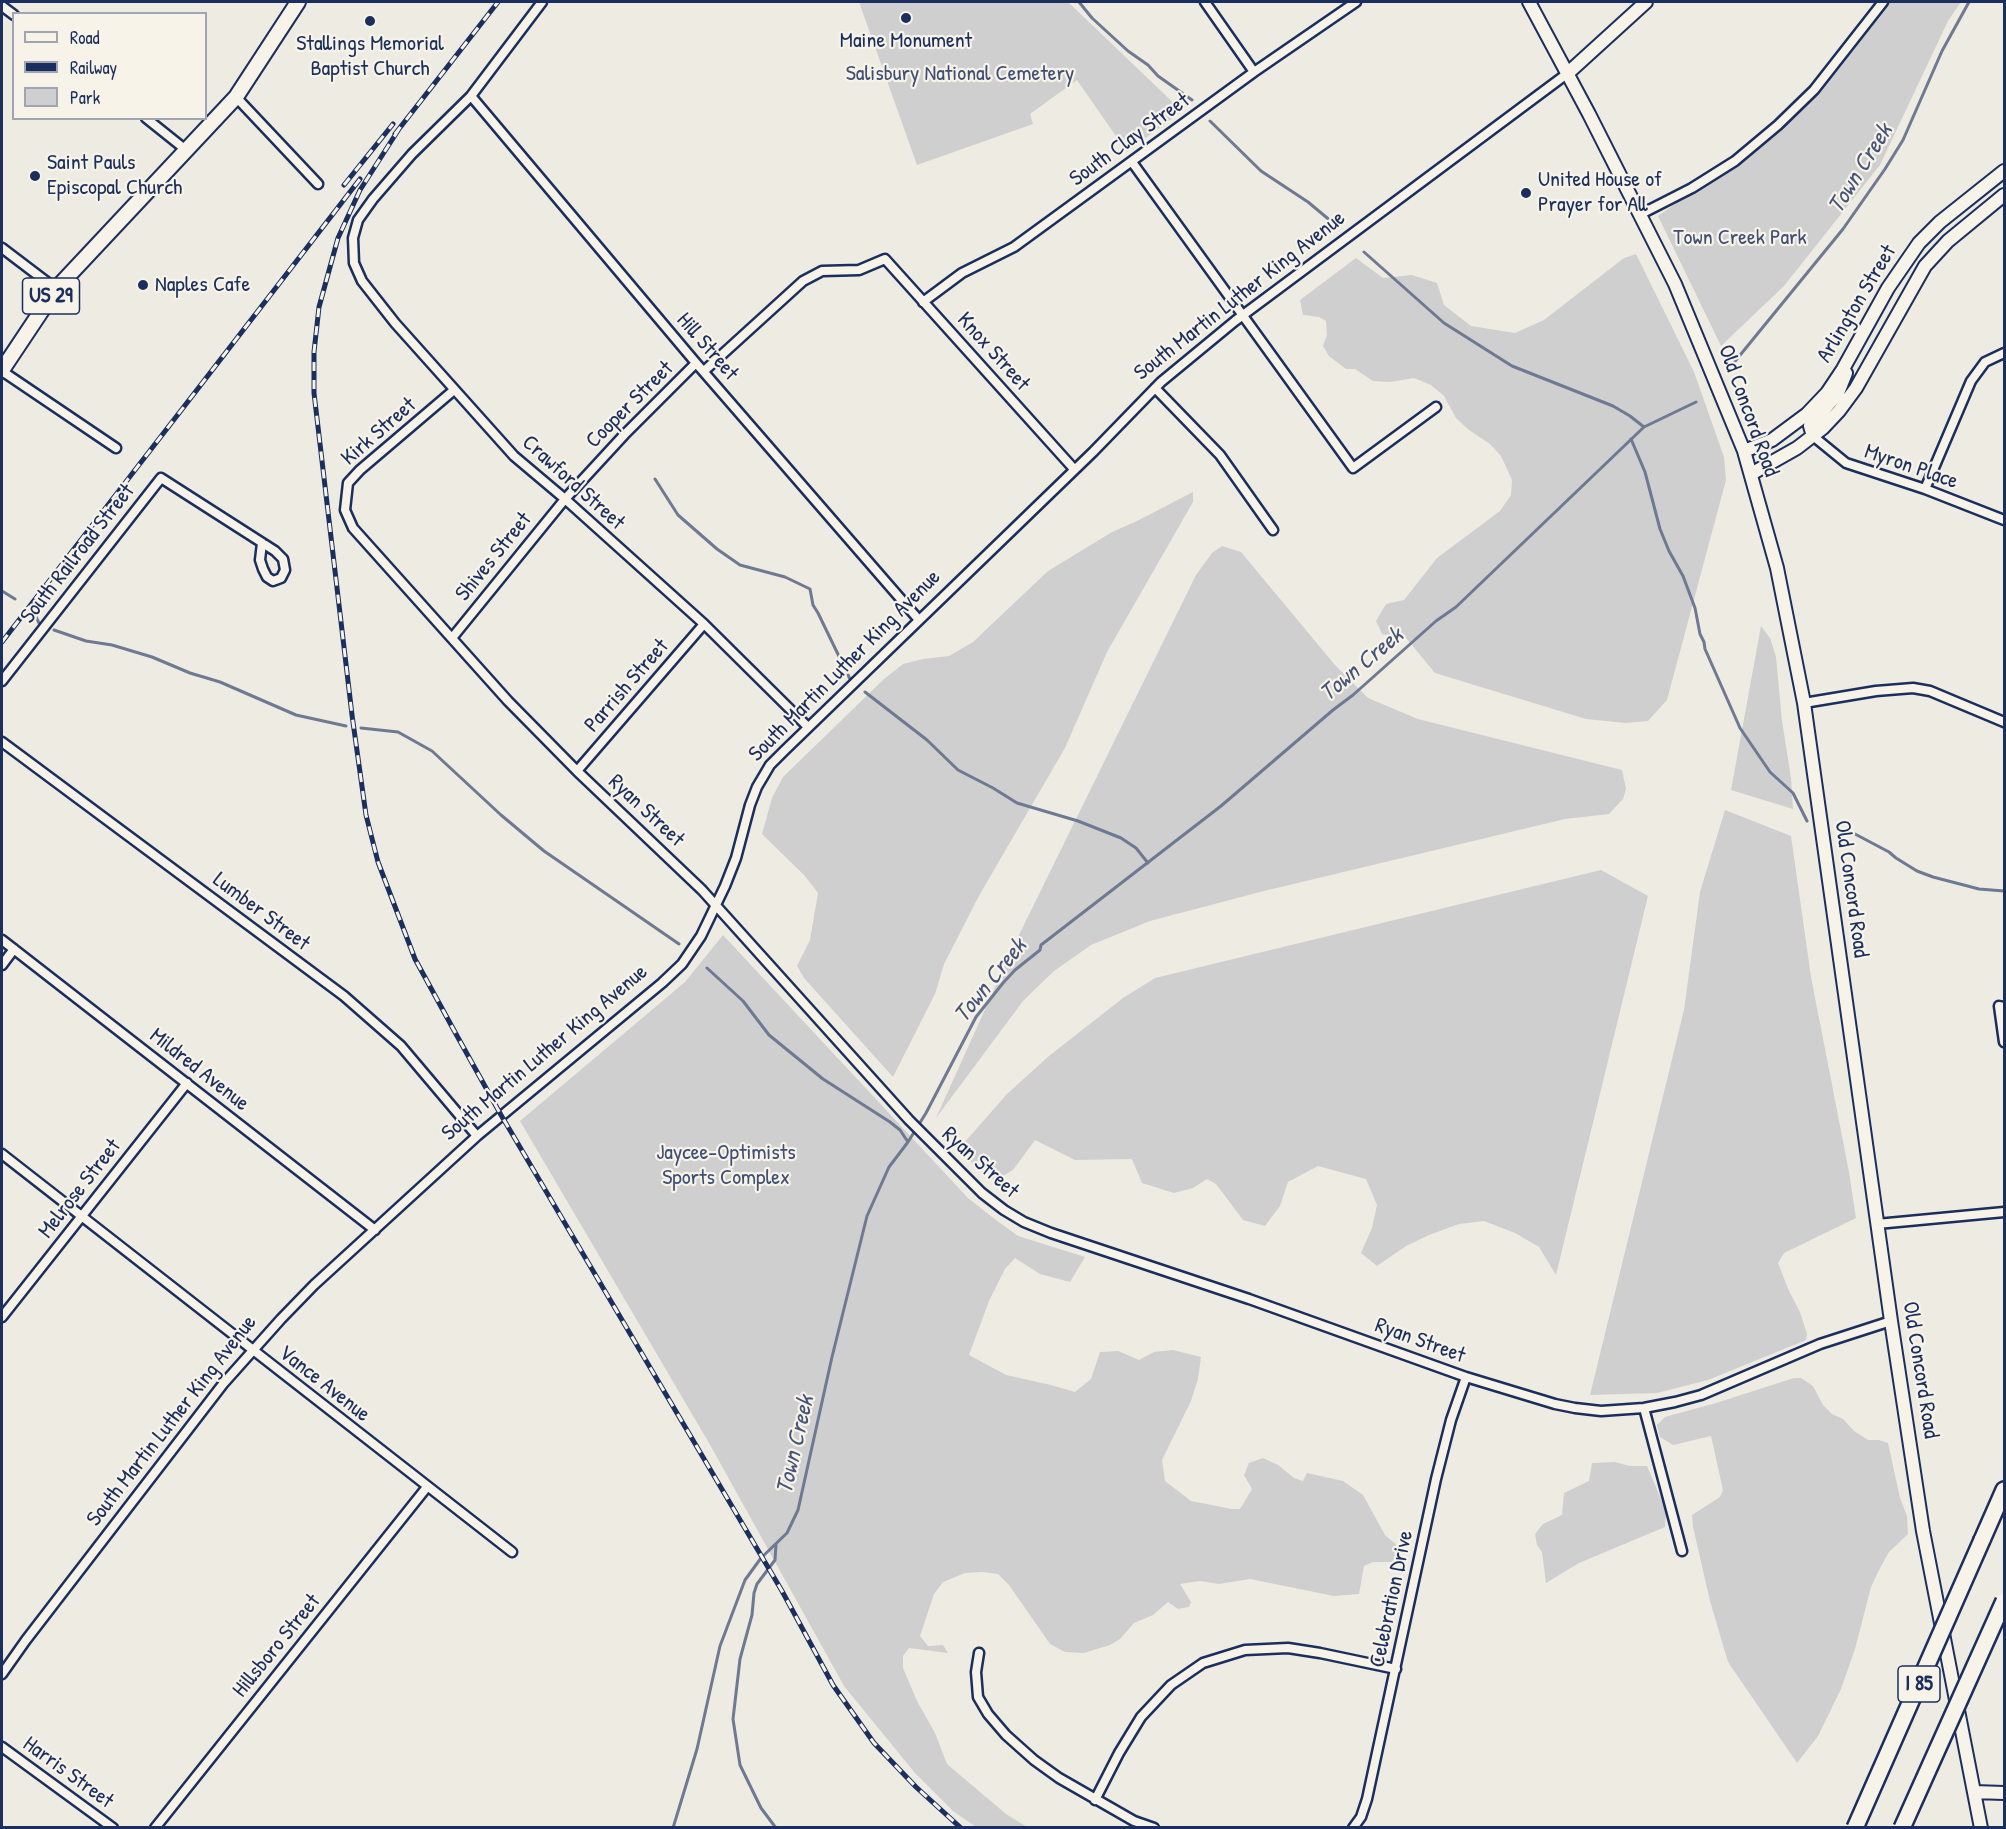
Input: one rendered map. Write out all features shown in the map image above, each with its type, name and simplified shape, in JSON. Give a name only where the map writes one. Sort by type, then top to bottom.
[{"type":"highway","name":"I 85","points":[[1855,1827],[2004,1490]]},
{"type":"highway","name":"I 85","points":[[1902,1827],[2004,1601]]},
{"type":"main road","name":"US 29","points":[[2,370],[56,289],[236,97],[298,2]]},
{"type":"main road","name":"Old Concord Road","points":[[1529,2],[1568,73],[1675,284],[1744,451],[1779,579],[1804,703],[1877,1224],[1923,1531],[1981,1827]]},
{"type":"main road","name":"South Martin Luther King Avenue","points":[[1568,73],[1647,2]]},
{"type":"main road","name":"Arlington Street","points":[[1744,451],[1772,440],[1807,414],[1827,393],[1888,288],[1918,243],[2004,171]]},
{"type":"main road","name":"Arlington Street","points":[[1751,474],[1797,448],[1839,411],[1856,388],[1924,266],[1948,241],[2004,195]]},
{"type":"main road","points":[[1813,436],[1810,426],[1838,393],[1857,344]]},
{"type":"main road","points":[[1974,1792],[2004,1793]]},
{"type":"street","points":[[2,6],[6,2]]},
{"type":"street","points":[[471,96],[542,2]]},
{"type":"street","points":[[1204,2],[1254,72]]},
{"type":"street","name":"South Clay Street","points":[[923,302],[962,273],[1014,247],[1254,72],[1356,2]]},
{"type":"street","points":[[1641,214],[1692,188],[1727,166],[1778,125],[1814,90],[1883,2]]},
{"type":"street","name":"South Martin Luther King Avenue","points":[[2,1674],[201,1412],[252,1350],[314,1286],[477,1137],[669,977],[694,948],[716,907],[732,870],[757,787],[776,758],[1155,388],[1244,314],[1568,73]]},
{"type":"street","name":"Crawford Street","points":[[471,96],[412,154],[358,220],[353,238],[354,263],[362,281],[395,324],[514,456],[704,624],[808,727]]},
{"type":"street","name":"Hill Street","points":[[471,96],[696,363],[919,620]]},
{"type":"street","points":[[236,97],[318,184]]},
{"type":"street","points":[[148,120],[186,150]]},
{"type":"street","points":[[1132,162],[1244,314],[1353,468],[1436,407]]},
{"type":"street","points":[[2,248],[56,289]]},
{"type":"street","name":"Cooper Street","points":[[704,371],[803,281],[822,271],[859,270],[885,259]]},
{"type":"street","name":"Knox Street","points":[[885,259],[1074,469]]},
{"type":"street","points":[[1925,489],[1971,381],[1985,362],[2004,353]]},
{"type":"street","name":"Cooper Street","points":[[565,499],[624,435],[696,363]]},
{"type":"street","points":[[2,370],[116,448]]},
{"type":"street","points":[[1155,388],[1220,455],[1273,530]]},
{"type":"street","name":"Kirk Street","points":[[345,510],[348,483],[360,470],[454,390]]},
{"type":"street","name":"Myron Place","points":[[1813,436],[1846,463],[1925,489],[2004,520]]},
{"type":"street","name":"South Railroad Street","points":[[2,681],[161,478],[265,545]]},
{"type":"street","name":"Shives Street","points":[[452,638],[565,499]]},
{"type":"street","name":"Ryan Street","points":[[345,510],[353,528],[508,702],[686,874],[938,1150],[982,1193],[1024,1222],[1466,1377],[1555,1404],[1601,1411],[1644,1408],[1701,1395],[1820,1344],[1891,1321]]},
{"type":"street","name":"Parrish Street","points":[[577,771],[704,624]]},
{"type":"street","points":[[1804,703],[1876,691],[1914,688],[1930,691],[2004,722]]},
{"type":"street","name":"Lumber Street","points":[[2,742],[316,975],[370,1018],[401,1046],[477,1137]]},
{"type":"street","name":"Mildred Avenue","points":[[2,940],[375,1230]]},
{"type":"street","points":[[2,965],[14,950]]},
{"type":"street","points":[[2004,1007],[1999,1006],[2004,1042]]},
{"type":"street","name":"Melrose Street","points":[[2,1317],[187,1083]]},
{"type":"street","name":"Vance Avenue","points":[[2,1154],[512,1552]]},
{"type":"street","points":[[1877,1224],[2004,1212]]},
{"type":"street","name":"Celebration Drive","points":[[1353,1827],[1367,1800],[1436,1479],[1451,1420],[1466,1377]]},
{"type":"street","points":[[1644,1408],[1682,1551]]},
{"type":"street","name":"Hillsboro Street","points":[[155,1827],[427,1487]]},
{"type":"street","points":[[1095,1800],[1141,1717],[1171,1685],[1203,1663],[1245,1650],[1288,1648],[1396,1669]]},
{"type":"street","points":[[979,1653],[976,1672],[978,1697],[988,1714],[1006,1735],[1034,1760],[1095,1800],[1134,1821],[1154,1827]]},
{"type":"street","name":"Harris Street","points":[[2,1747],[112,1827]]},
{"type":"green space","name":"Salisbury National Cemetery","points":[[859,2],[1068,2],[1182,111],[1127,152],[1077,80],[1030,114],[1033,124],[917,165]]},
{"type":"green space","name":"Town Creek Park","points":[[1883,2],[1961,2],[1948,21],[1880,165],[1784,286],[1721,346],[1658,216],[1735,161],[1814,90]]},
{"type":"green space","points":[[1636,254],[1694,372],[1724,457],[1726,480],[1667,700],[1648,721],[1625,723],[1586,719],[1435,673],[1406,638],[1382,634],[1376,621],[1386,604],[1404,600],[1437,558],[1500,511],[1511,495],[1512,480],[1501,456],[1490,444],[1456,418],[1444,396],[1431,385],[1414,378],[1390,382],[1373,381],[1355,369],[1346,369],[1329,356],[1323,346],[1327,335],[1326,321],[1319,317],[1303,315],[1300,300],[1356,258],[1383,278],[1412,275],[1437,283],[1444,305],[1471,326],[1515,333],[1544,320],[1624,258]]},
{"type":"green space","points":[[1193,492],[1193,502],[1107,652],[1065,748],[980,894],[944,964],[935,994],[893,1077],[804,978],[797,966],[810,940],[818,893],[805,876],[762,834],[772,798],[783,777],[884,679],[903,664],[949,656],[973,642],[1048,571],[1112,532]]},
{"type":"green space","points":[[1222,546],[1241,552],[1335,665],[1368,698],[1418,719],[1622,770],[1626,789],[1623,799],[1609,814],[1565,819],[1260,892],[1150,921],[1091,945],[1054,971],[1023,1001],[936,1118],[1015,943],[1196,575],[1212,553]]},
{"type":"green space","points":[[1761,626],[1770,638],[1776,657],[1793,809],[1731,790]]},
{"type":"green space","points":[[1725,810],[1791,836],[1811,977],[1856,1218],[1784,1253],[1778,1263],[1800,1312],[1807,1334],[1806,1340],[1708,1380],[1657,1393],[1590,1395],[1684,1010],[1700,892]]},
{"type":"green space","points":[[1601,870],[1648,896],[1556,1275],[1539,1247],[1515,1233],[1484,1221],[1459,1224],[1429,1235],[1406,1246],[1377,1266],[1361,1253],[1372,1228],[1377,1205],[1366,1179],[1318,1166],[1288,1182],[1280,1206],[1265,1226],[1243,1220],[1216,1184],[1207,1179],[1193,1188],[1174,1193],[1142,1183],[1132,1159],[1075,1160],[1035,1140],[1013,1170],[995,1181],[957,1151],[1007,1094],[1049,1056],[1123,998],[1155,978]]},
{"type":"green space","name":"Jaycee-Optimists Sports Complex","points":[[723,935],[968,1198],[1018,1236],[1085,1257],[1070,1282],[1040,1274],[1015,1258],[1005,1269],[989,1301],[969,1355],[1006,1375],[1075,1392],[1091,1379],[1100,1352],[1118,1351],[1139,1360],[1154,1352],[1173,1350],[1201,1357],[1198,1379],[1191,1401],[1162,1460],[1165,1481],[1191,1501],[1240,1509],[1252,1489],[1244,1475],[1249,1463],[1263,1458],[1278,1465],[1294,1478],[1303,1481],[1307,1473],[1343,1481],[1363,1495],[1385,1535],[1400,1548],[1394,1562],[1373,1562],[1364,1566],[1359,1594],[1334,1596],[1250,1579],[1219,1584],[1200,1581],[1180,1584],[1191,1602],[1189,1607],[1178,1609],[1168,1602],[1153,1615],[1134,1623],[1120,1639],[1110,1645],[1084,1653],[1065,1652],[1050,1644],[1009,1585],[998,1574],[965,1573],[943,1582],[934,1594],[920,1636],[928,1646],[943,1645],[948,1653],[909,1648],[903,1656],[903,1668],[917,1701],[935,1733],[947,1764],[1006,1814],[1027,1827],[976,1827],[953,1811],[915,1773],[844,1686],[709,1443],[520,1121],[685,982]]},
{"type":"green space","points":[[1794,1378],[1801,1378],[1813,1386],[1823,1405],[1832,1414],[1843,1419],[1854,1431],[1868,1440],[1888,1443],[1900,1498],[1907,1516],[1908,1534],[1889,1552],[1879,1570],[1871,1587],[1855,1649],[1841,1689],[1818,1736],[1797,1763],[1728,1662],[1710,1601],[1692,1515],[1720,1497],[1723,1490],[1711,1436],[1673,1445],[1660,1437],[1657,1425],[1665,1417]]},
{"type":"green space","points":[[1615,1462],[1629,1466],[1647,1466],[1666,1511],[1665,1527],[1579,1563],[1546,1583],[1542,1552],[1537,1545],[1535,1534],[1543,1524],[1562,1515],[1564,1493],[1589,1481],[1592,1463]]},
{"type":"waterway","points":[[1079,2],[1092,18],[1128,51],[1192,100]]},
{"type":"waterway","name":"Town Creek","points":[[1732,365],[1843,229],[1885,169],[1903,140],[1942,51],[1969,2]]},
{"type":"waterway","points":[[1210,121],[1261,171],[1308,202],[1332,222]]},
{"type":"waterway","points":[[1364,252],[1444,323],[1512,366],[1613,406],[1644,427]]},
{"type":"waterway","name":"Town Creek","points":[[673,1828],[697,1749],[720,1646],[745,1580],[761,1558],[787,1533],[798,1510],[832,1357],[867,1216],[889,1167],[926,1113],[976,1017],[1003,983],[1040,950],[1041,945],[1221,806],[1353,695],[1436,621],[1456,607],[1644,427],[1696,402]]},
{"type":"waterway","points":[[1631,439],[1645,472],[1660,529],[1683,576],[1695,608],[1705,649],[1740,728],[1770,772],[1793,793],[1807,821]]},
{"type":"waterway","points":[[655,479],[678,515],[717,549],[740,565],[785,577],[810,589],[813,605],[850,679]]},
{"type":"waterway","points":[[2,591],[15,599]]},
{"type":"waterway","points":[[35,615],[39,623]]},
{"type":"waterway","points":[[54,630],[86,641],[112,645],[152,657],[190,673],[220,682],[296,715],[346,726]]},
{"type":"waterway","points":[[865,692],[927,740],[958,770],[1017,803],[1078,821],[1121,838],[1136,848],[1148,863]]},
{"type":"waterway","points":[[361,728],[398,732],[432,751],[544,851],[679,944]]},
{"type":"waterway","points":[[1839,830],[1855,834],[1889,852],[1917,871],[1933,877],[1979,889],[2004,891]]},
{"type":"waterway","points":[[707,968],[743,1001],[769,1035],[823,1079],[890,1122],[900,1130],[908,1142]]},
{"type":"waterway","points":[[776,1545],[775,1560],[757,1584],[754,1593],[752,1615],[740,1659],[733,1719],[740,1765],[761,1808],[776,1828]]},
{"type":"railway","points":[[395,134],[498,2]]},
{"type":"railway","points":[[344,185],[393,124]]},
{"type":"railway","points":[[399,129],[360,190],[338,238],[319,307],[314,352],[314,393],[352,715],[366,815],[378,862],[415,959],[456,1034],[501,1115],[782,1591],[833,1685],[874,1743],[916,1787],[961,1828]]},
{"type":"railway","points":[[2,642],[360,179]]},
{"type":"place","name":"Maine Monument","points":[[906,18]]},
{"type":"place","name":"Stallings Memorial Baptist Church","points":[[370,21]]},
{"type":"place","name":"Saint Pauls Episcopal Church","points":[[35,176]]},
{"type":"place","name":"United House of Prayer for All","points":[[1526,193]]},
{"type":"place","name":"Naples Cafe","points":[[143,285]]}]
